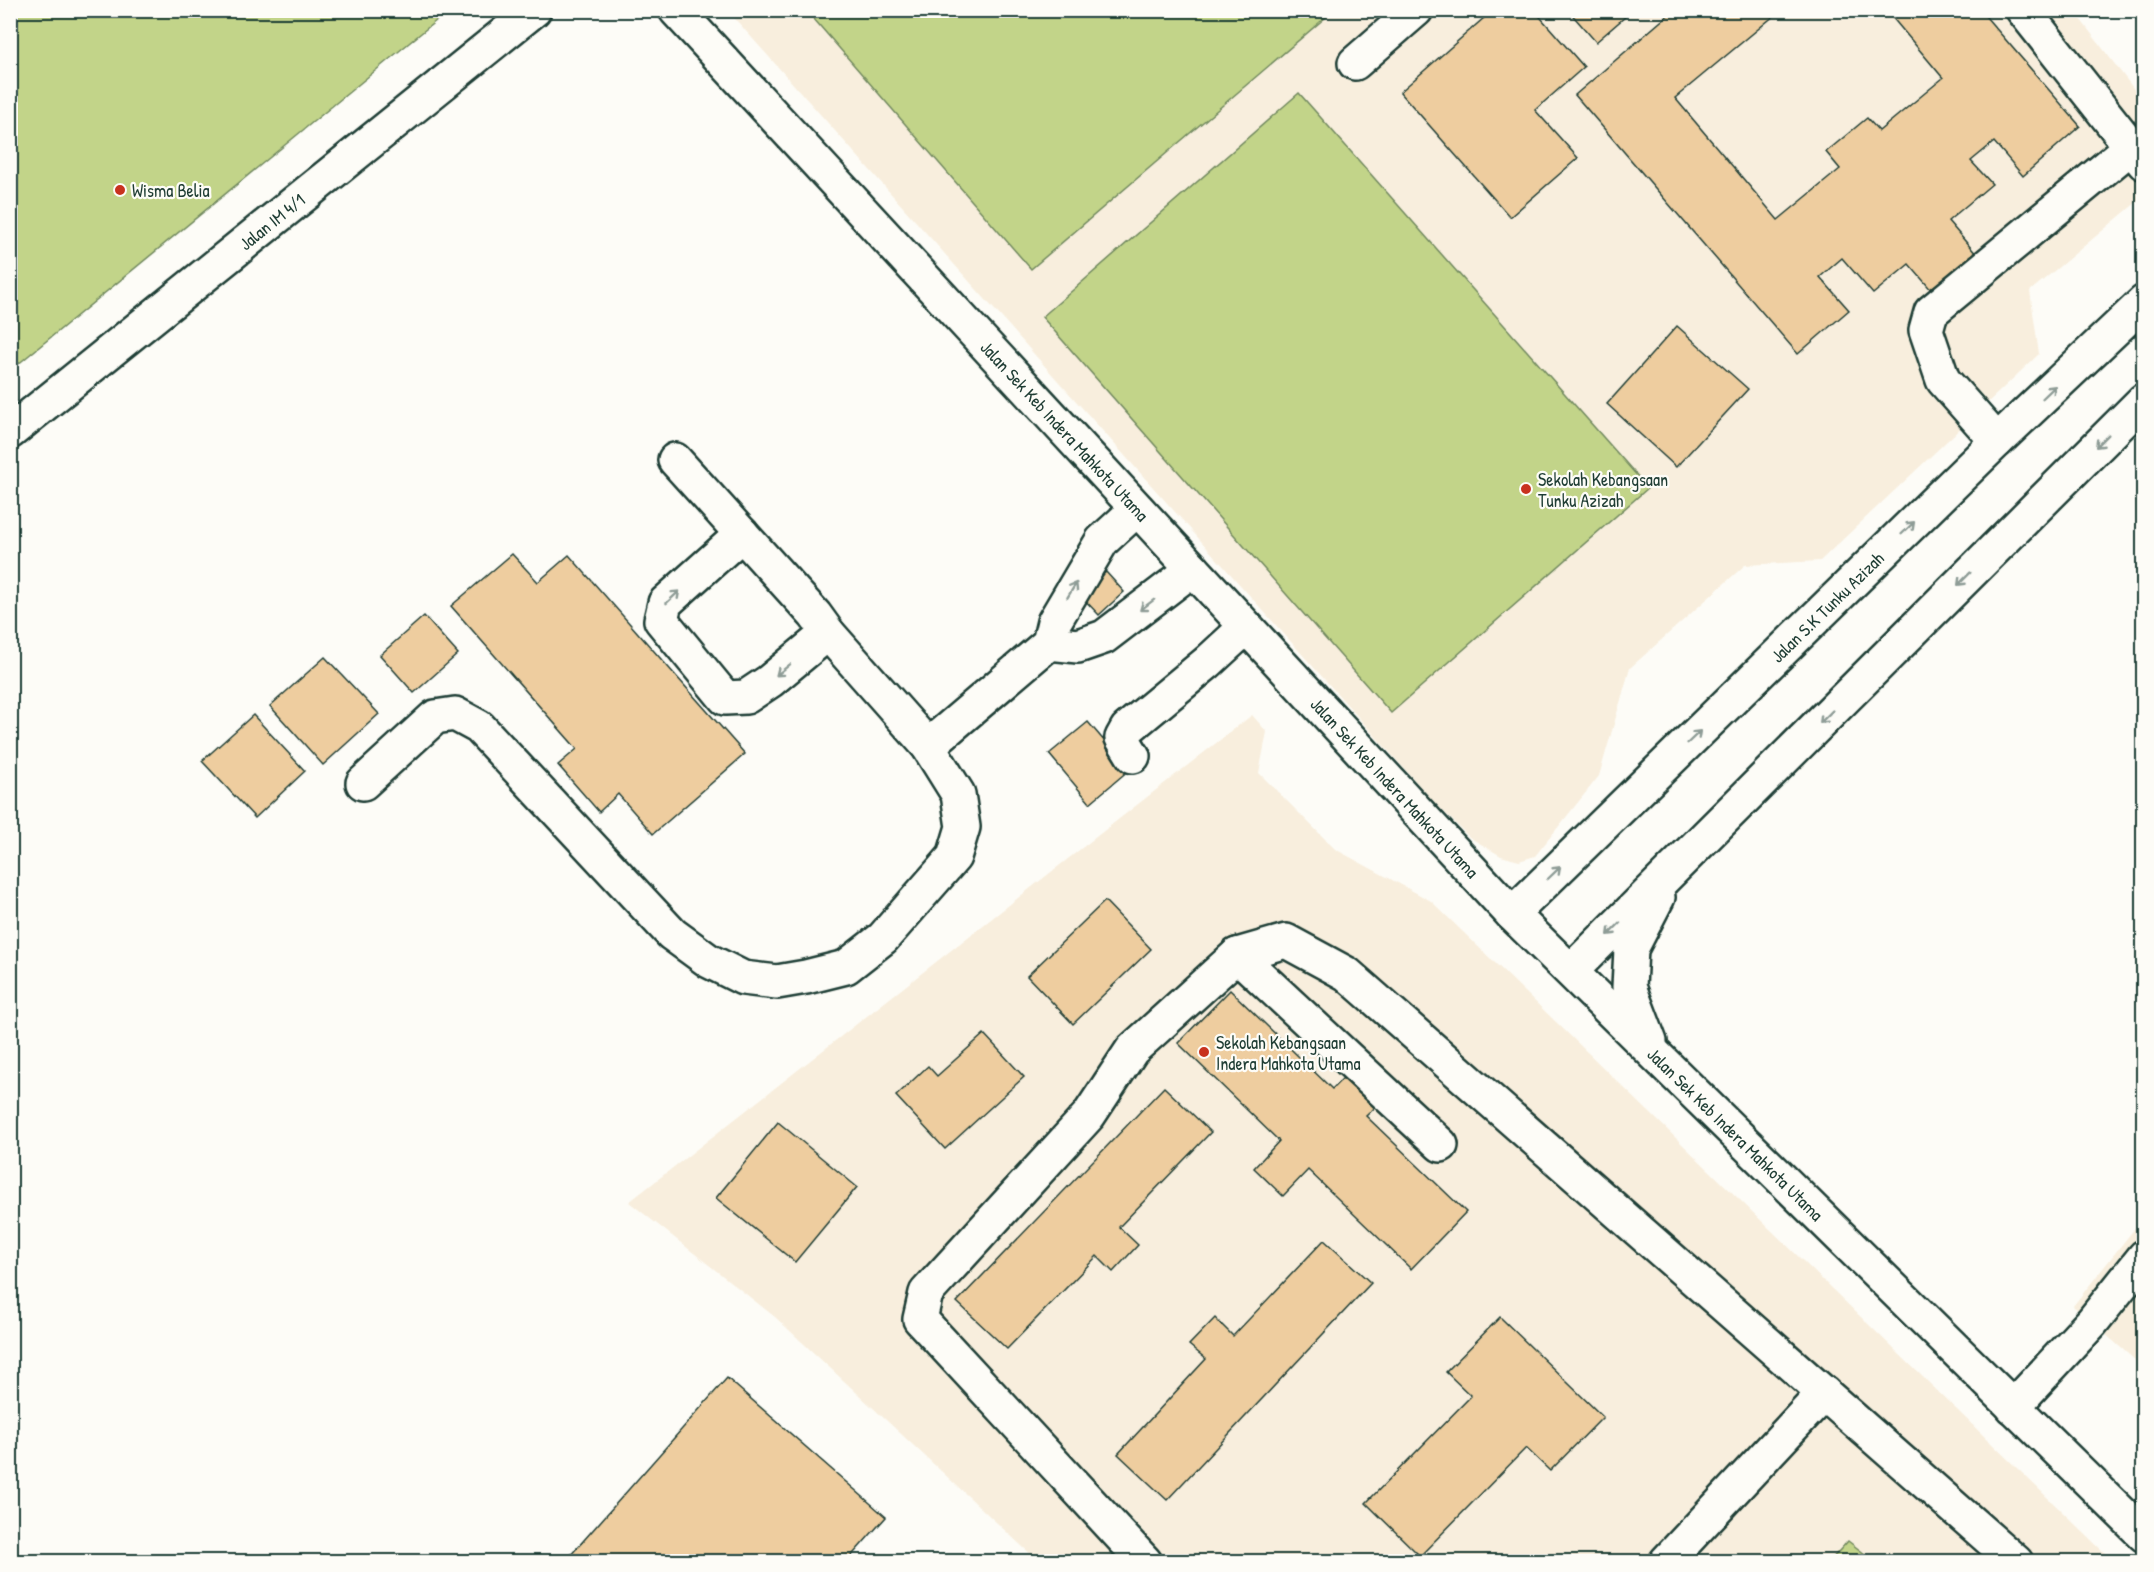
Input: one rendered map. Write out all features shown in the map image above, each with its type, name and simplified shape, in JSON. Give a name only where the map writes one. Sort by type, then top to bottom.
[{"type":"street","name":"Jalan IM 4/1","points":[[10,432],[534,10]]},
{"type":"street","name":"Jalan Sek Keb Indera Mahkota Utama","points":[[676,10],[1512,914],[2144,1535]]},
{"type":"street","points":[[1355,63],[1416,10]]},
{"type":"street","points":[[1997,441],[1943,380],[1926,330],[1931,312],[2137,155],[2023,10]]},
{"type":"street","name":"Jalan S.K Tunku Azizah","points":[[1512,914],[1997,441],[2144,302]]},
{"type":"street","points":[[1571,971],[2144,400]]},
{"type":"street","points":[[363,783],[435,717],[455,714],[479,727],[672,934],[709,961],[742,978],[777,982],[846,967],[883,938],[954,857],[963,827],[958,794],[928,746],[828,633],[815,615],[675,460]]},
{"type":"street","points":[[928,746],[1049,643],[1054,622],[1102,541],[1137,509]]},
{"type":"street","points":[[742,534],[665,603],[661,620],[725,698],[746,697],[828,633]]},
{"type":"street","points":[[1049,643],[1078,646],[1104,637],[1193,570]]},
{"type":"street","points":[[1133,756],[1122,738],[1127,729],[1208,662],[1246,627]]},
{"type":"street","points":[[1655,1054],[1629,987],[1631,949],[1671,872]]},
{"type":"street","points":[[1145,1562],[920,1319],[926,1293],[1089,1115],[1132,1050],[1237,955],[1286,941],[1347,974],[2016,1562]]},
{"type":"street","points":[[1237,955],[1441,1145]]},
{"type":"street","points":[[2013,1407],[2092,1322],[2144,1257]]},
{"type":"street","points":[[1666,1562],[1824,1393]]},
{"type":"shaded area","name":"Sekolah Kebangsaan Tunku Azizah","points":[[728,11],[2074,11],[2143,101],[2143,197],[2030,291],[2039,354],[1820,561],[1745,565],[1630,668],[1599,776],[1535,856],[1519,861],[1501,856],[1469,837],[1433,801]]},
{"type":"shaded area","name":"Sekolah Kebangsaan Indera Mahkota Utama","points":[[1252,715],[1267,732],[1259,773],[1335,849],[1431,901],[2113,1561],[1038,1561],[775,1317],[629,1202]]},
{"type":"shaded area","points":[[2143,1218],[2143,1367],[2073,1306]]},
{"type":"green space","name":"Wisma Belia","points":[[11,10],[448,10],[448,11],[11,370]]},
{"type":"green space","points":[[807,11],[1333,11],[1031,269]]},
{"type":"green space","points":[[1299,93],[1648,488],[1391,713],[1042,317]]},
{"type":"green space","points":[[1848,1541],[1874,1561],[1830,1561]]},
{"type":"building","points":[[1493,10],[1534,10],[1584,67],[1535,110],[1578,158],[1510,217],[1400,92]]},
{"type":"building","points":[[1568,10],[1633,10],[1596,42]]},
{"type":"building","points":[[1674,10],[1781,10],[1675,98],[1778,220],[1840,169],[1826,152],[1867,118],[1879,131],[1943,78],[1886,10],[1980,10],[2080,126],[2023,176],[1994,142],[1971,161],[1992,184],[1948,221],[1983,262],[1939,299],[1909,264],[1873,294],[1842,258],[1820,277],[1849,310],[1798,354],[1575,95]]},
{"type":"building","points":[[1677,326],[1748,389],[1676,467],[1607,404]]},
{"type":"building","points":[[512,554],[538,582],[569,555],[745,754],[653,834],[618,794],[599,812],[558,765],[577,749],[451,606]]},
{"type":"building","points":[[1106,572],[1124,592],[1099,615],[1080,595]]},
{"type":"building","points":[[424,616],[458,654],[414,693],[380,655]]},
{"type":"building","points":[[325,657],[379,714],[323,765],[270,706]]},
{"type":"building","points":[[253,715],[305,771],[255,818],[202,761]]},
{"type":"building","points":[[1088,722],[1129,770],[1090,803],[1049,754]]},
{"type":"building","points":[[1105,901],[1151,949],[1073,1024],[1027,976]]},
{"type":"building","points":[[1230,990],[1332,1089],[1354,1067],[1386,1097],[1366,1116],[1466,1212],[1411,1269],[1308,1170],[1283,1196],[1254,1168],[1279,1141],[1178,1043]]},
{"type":"building","points":[[984,1034],[1024,1077],[945,1149],[896,1096],[928,1066],[937,1076]]},
{"type":"building","points":[[1164,1087],[1211,1132],[1119,1227],[1138,1245],[1113,1272],[1097,1256],[1007,1349],[957,1302]]},
{"type":"building","points":[[778,1122],[857,1187],[795,1262],[716,1198]]},
{"type":"building","points":[[1324,1240],[1371,1283],[1167,1500],[1118,1454],[1206,1359],[1189,1345],[1215,1318],[1233,1336]]},
{"type":"building","points":[[1500,1317],[1603,1417],[1550,1471],[1526,1448],[1420,1556],[1366,1503],[1471,1396],[1446,1372]]},
{"type":"building","points":[[727,1378],[886,1517],[846,1562],[574,1562],[569,1557]]},
{"type":"place","name":"Wisma Belia","points":[[120,190]]},
{"type":"place","name":"Sekolah Kebangsaan Tunku Azizah","points":[[1526,489]]},
{"type":"place","name":"Sekolah Kebangsaan Indera Mahkota Utama","points":[[1204,1052]]}]
